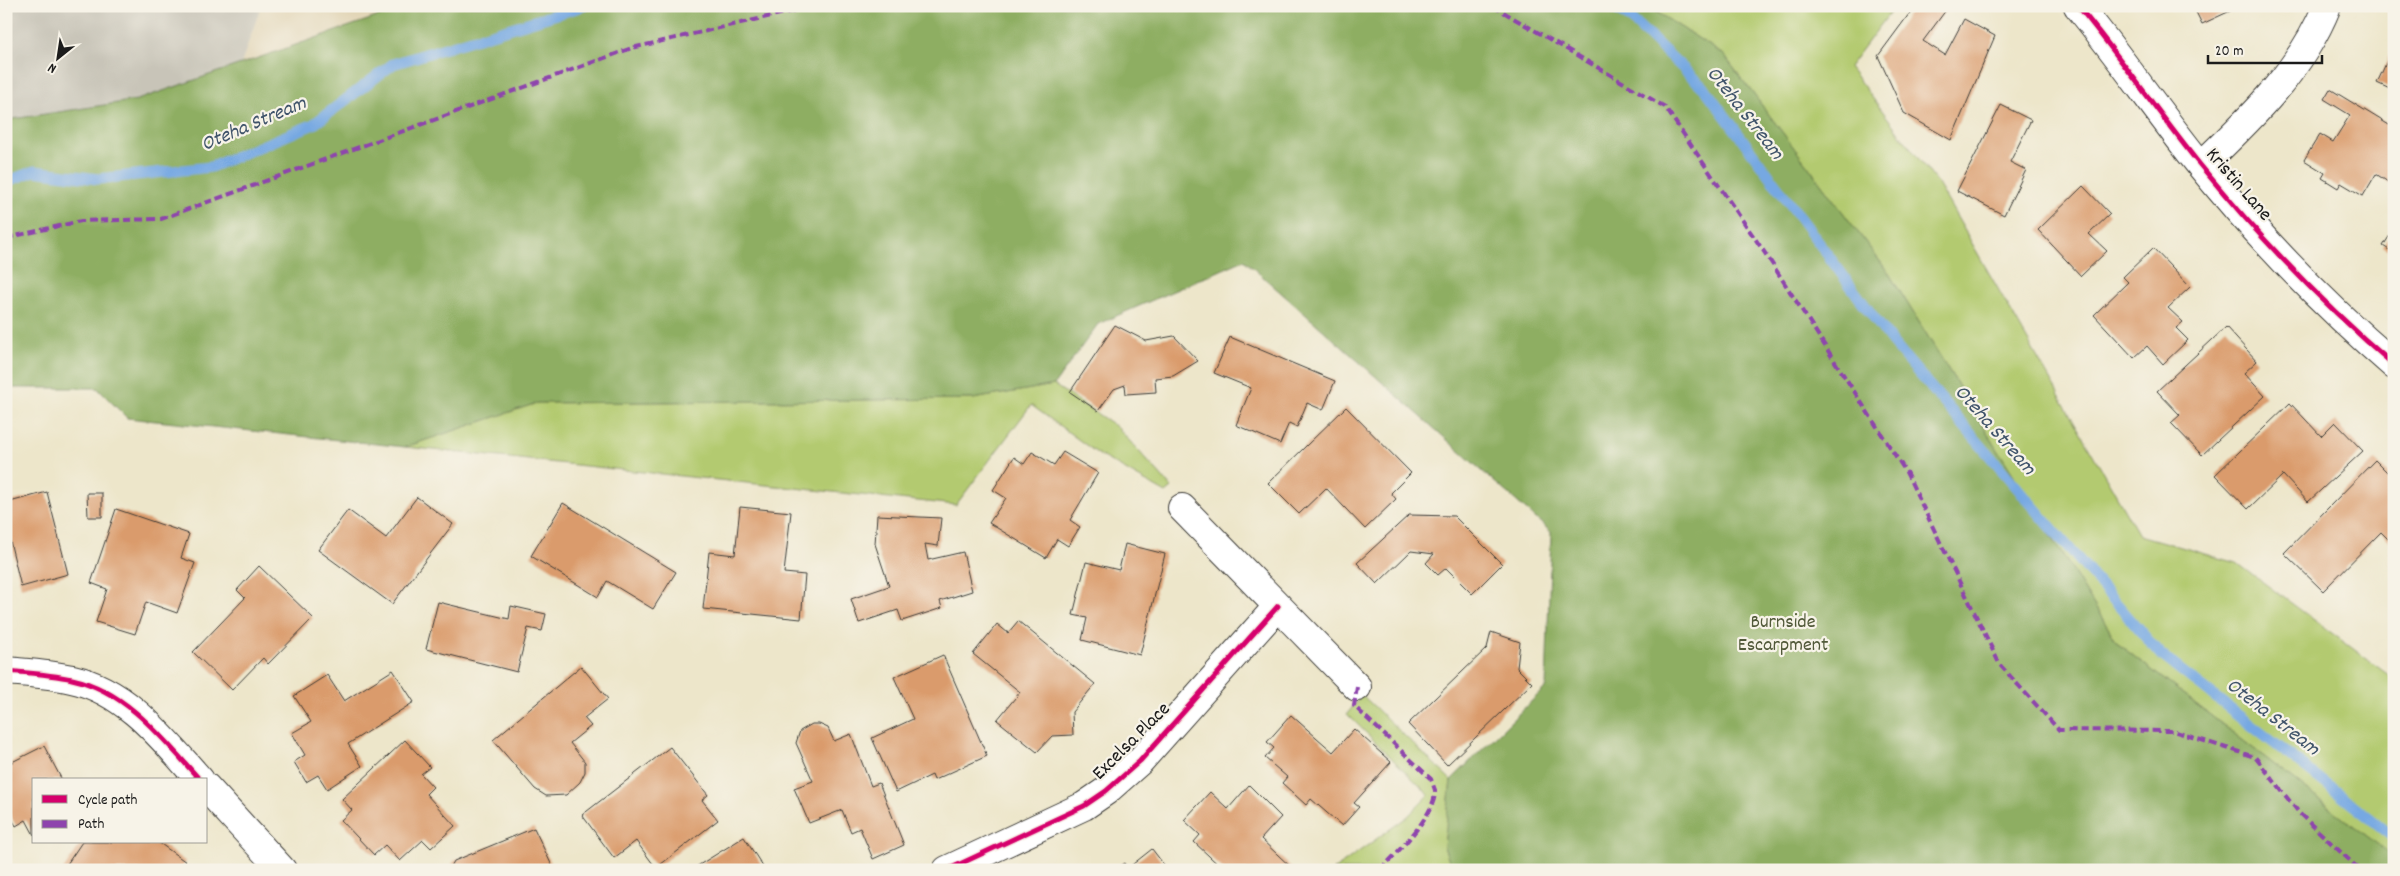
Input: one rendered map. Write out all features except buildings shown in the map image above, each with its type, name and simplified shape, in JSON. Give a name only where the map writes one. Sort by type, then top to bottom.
[{"type":"street","name":"Kristin Lane","points":[[2078,6],[2201,166],[2297,273],[2394,365]]},
{"type":"street","points":[[2201,166],[2253,117],[2295,65],[2321,22],[2327,6]]},
{"type":"street","points":[[1182,508],[1357,687]]},
{"type":"street","name":"Excelsa Place","points":[[947,870],[1084,806],[1106,792],[1140,761],[1278,606]]},
{"type":"street","points":[[6,671],[72,679],[101,688],[146,721],[198,778]]},
{"type":"street","points":[[208,789],[282,870]]},
{"type":"shaded area","points":[[6,6],[261,6],[241,64],[137,100],[6,120]]},
{"type":"shaded area","points":[[261,6],[423,6],[379,16],[241,64]]},
{"type":"green space","name":"Burnside Escarpment","points":[[423,6],[1647,6],[1723,54],[1888,272],[2118,644],[2394,857],[2394,870],[1453,870],[1444,847],[1451,780],[1546,687],[1551,532],[1244,260],[1098,324],[1054,385],[973,399],[537,403],[405,447],[127,418],[97,388],[6,388],[6,120],[137,100],[379,16]]},
{"type":"green space","points":[[1647,6],[1895,6],[1849,67],[1938,184],[2139,535],[2237,563],[2394,679],[2394,857],[2118,644],[1888,272],[1723,54]]},
{"type":"green space","points":[[1054,385],[1117,427],[1172,488],[1166,493],[1101,456],[1031,405],[956,505],[405,447],[537,403],[973,399]]},
{"type":"green space","points":[[1362,695],[1451,780],[1444,847],[1453,870],[1333,870],[1407,817],[1429,795],[1347,714]]},
{"type":"waterway","name":"Oteha Stream","points":[[6,182],[34,171],[98,179],[211,167],[314,124],[393,64],[583,6]]},
{"type":"waterway","name":"Oteha Stream","points":[[1611,6],[1630,18],[1706,90],[1892,342],[2160,654],[2394,837]]},
{"type":"marked path","points":[[6,238],[81,221],[161,219],[632,48],[815,6]]},
{"type":"marked path","points":[[1493,6],[1665,107],[1769,259],[1906,472],[2000,665],[2059,730],[2173,731],[2255,757],[2300,814],[2360,870]]},
{"type":"marked path","points":[[1357,687],[1354,706],[1431,779],[1435,790],[1430,810],[1423,821],[1405,844],[1380,870]]},
{"type":"cycle path","points":[[2078,6],[2185,146],[2246,219],[2342,319],[2394,365]]},
{"type":"cycle path","points":[[947,870],[1084,806],[1106,791],[1140,761],[1278,606]]},
{"type":"cycle path","points":[[6,671],[72,679],[92,685],[110,694],[143,719],[198,778]]}]
